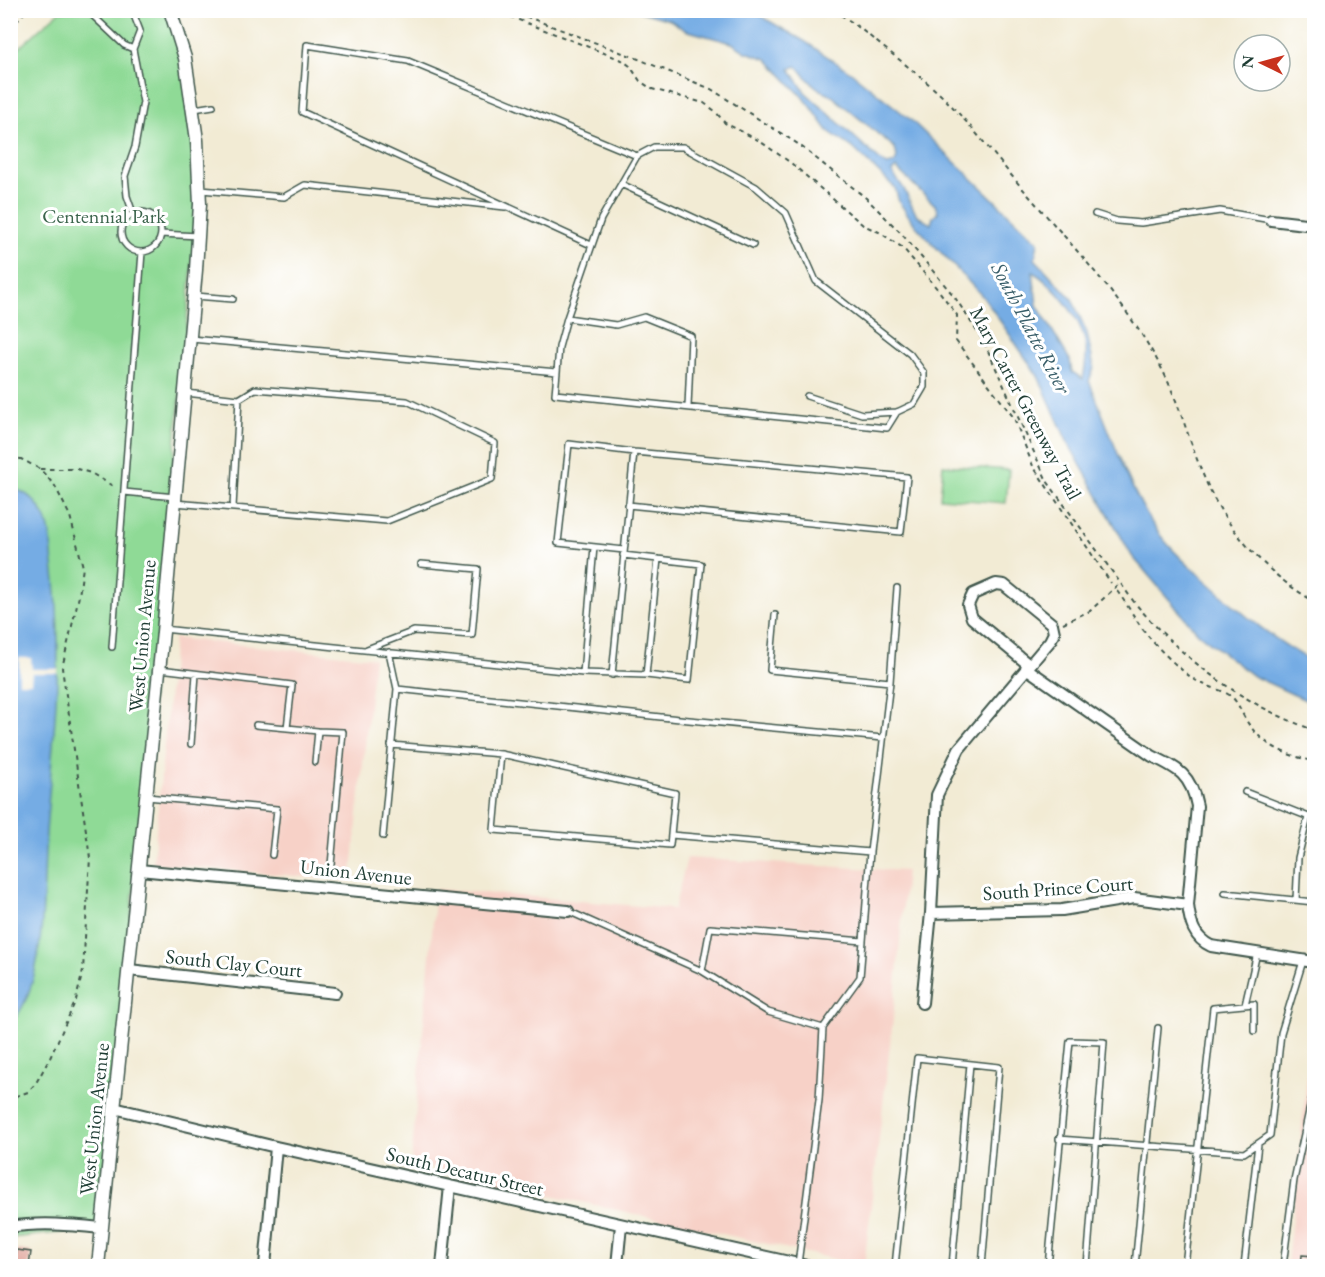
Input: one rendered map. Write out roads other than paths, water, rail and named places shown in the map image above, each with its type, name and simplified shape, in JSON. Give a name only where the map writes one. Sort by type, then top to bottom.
[{"type":"street","name":"West Union Avenue","points":[[98,1266],[164,629],[198,236],[197,140],[185,58],[170,10]]},
{"type":"street","points":[[1271,220],[1314,225]]},
{"type":"street","points":[[922,1003],[931,913],[937,795],[959,749],[1028,666],[1050,641],[1054,633],[1052,624],[1004,585],[996,584],[973,594],[968,605],[972,618],[1028,666],[1152,756],[1174,767],[1186,777],[1197,806],[1188,905],[1189,921],[1193,930],[1204,943],[1211,946],[1309,962]]},
{"type":"street","name":"Union Avenue","points":[[140,870],[568,911]]},
{"type":"street","name":"South Prince Court","points":[[931,913],[1062,910],[1134,898],[1188,905]]},
{"type":"street","name":"South Clay Court","points":[[129,970],[336,993]]},
{"type":"street","name":"South Decatur Street","points":[[114,1108],[784,1264],[802,1265]]},
{"type":"street","points":[[265,1266],[276,1147]]},
{"type":"street","points":[[442,1266],[450,1186]]},
{"type":"street","points":[[10,1227],[50,1223],[102,1228]]},
{"type":"street","points":[[616,1266],[621,1225]]},
{"type":"lane","points":[[87,10],[124,45],[133,49]]},
{"type":"lane","points":[[132,10],[140,31],[133,49],[143,102],[135,147],[125,177],[127,196],[134,213]]},
{"type":"lane","points":[[591,245],[302,112],[307,45],[408,61],[637,156]]},
{"type":"lane","points":[[192,109],[213,106]]},
{"type":"lane","points":[[807,396],[862,414],[897,412],[914,404],[924,387],[924,373],[910,354],[816,281],[786,213],[756,187],[683,147],[654,147],[637,156],[601,219],[591,245],[559,347],[555,394],[887,428],[897,412]]},
{"type":"lane","points":[[621,184],[753,245]]},
{"type":"lane","points":[[199,190],[284,197],[305,185],[510,207]]},
{"type":"lane","points":[[1095,214],[1141,223],[1220,211],[1271,220]]},
{"type":"lane","points":[[142,212],[156,219],[161,234],[155,247],[142,252],[127,247],[121,232],[122,225],[127,218],[134,213],[142,212]]},
{"type":"lane","points":[[161,234],[198,236]]},
{"type":"lane","points":[[112,647],[142,252]]},
{"type":"lane","points":[[193,296],[232,299]]},
{"type":"lane","points":[[567,318],[616,325],[644,317],[691,336],[688,407]]},
{"type":"lane","points":[[189,338],[557,372]]},
{"type":"lane","points":[[124,492],[233,507],[387,521],[492,479],[495,443],[407,401],[255,389],[239,399],[184,393]]},
{"type":"lane","points":[[233,507],[239,399]]},
{"type":"lane","points":[[164,629],[583,673],[646,675],[689,680],[701,564],[558,543],[569,444],[907,477],[901,532],[628,505]]},
{"type":"lane","points":[[612,675],[634,452]]},
{"type":"lane","points":[[583,673],[594,547]]},
{"type":"lane","points":[[646,675],[658,559]]},
{"type":"lane","points":[[365,650],[414,631],[472,635],[478,569],[421,564]]},
{"type":"lane","points":[[802,1265],[819,1100],[823,1028],[860,977],[870,852],[890,682],[897,588]]},
{"type":"lane","points":[[775,615],[770,670],[890,682]]},
{"type":"lane","points":[[383,836],[397,688],[389,652]]},
{"type":"lane","points":[[160,669],[292,685],[287,728]]},
{"type":"lane","points":[[191,744],[196,674]]},
{"type":"lane","points":[[397,688],[654,717],[883,738]]},
{"type":"lane","points":[[256,724],[344,732],[331,865]]},
{"type":"lane","points":[[315,762],[318,731]]},
{"type":"lane","points":[[391,745],[501,754],[675,793],[670,846],[494,830],[501,754]]},
{"type":"lane","points":[[1245,792],[1314,819]]},
{"type":"lane","points":[[147,797],[277,809],[272,855]]},
{"type":"lane","points":[[1296,900],[1298,858],[1308,817]]},
{"type":"lane","points":[[671,835],[870,852]]},
{"type":"lane","points":[[1225,893],[1314,902]]},
{"type":"lane","points":[[568,911],[702,971],[768,1012],[823,1028]]},
{"type":"lane","points":[[702,971],[710,928],[863,941]]},
{"type":"lane","points":[[1245,1005],[1257,953]]},
{"type":"lane","points":[[1059,1138],[1244,1153],[1258,1144],[1270,1135],[1281,1033],[1309,962]]},
{"type":"lane","points":[[1185,1266],[1213,1008],[1254,1004],[1254,1031]]},
{"type":"lane","points":[[1135,1266],[1158,1028]]},
{"type":"lane","points":[[1048,1266],[1070,1041],[1104,1042],[1087,1266]]},
{"type":"lane","points":[[895,1266],[917,1058],[999,1067],[982,1266]]},
{"type":"lane","points":[[952,1266],[970,1064]]},
{"type":"lane","points":[[1283,1266],[1294,1180],[1314,1088]]},
{"type":"lane","points":[[1244,1266],[1258,1144]]},
{"type":"water","name":"South Platte River","points":[[638,11],[752,11],[804,41],[852,73],[911,120],[1038,242],[1035,259],[1072,299],[1087,333],[1094,368],[1089,381],[1120,460],[1148,517],[1172,549],[1248,618],[1273,637],[1314,662],[1314,704],[1253,676],[1198,633],[1132,556],[1067,441],[1038,376],[985,299],[915,225],[899,202],[895,188],[853,148],[828,131],[809,104],[767,59],[746,52],[732,43],[685,30],[670,20]],"holes":[[[796,66],[815,86],[832,96],[895,148],[897,157],[895,163],[888,165],[883,163],[805,92],[790,69]],[[896,168],[935,205],[938,212],[931,224],[915,211],[903,187],[892,172]],[[1033,272],[1057,293],[1078,322],[1086,345],[1083,379],[1072,372],[1070,360],[1037,305]]]},
{"type":"water","points":[[10,488],[32,499],[40,508],[48,524],[58,631],[58,665],[40,944],[29,991],[22,1008],[11,1023]]},
{"type":"park label","name":"Centennial Park","points":[[104,216]]}]
